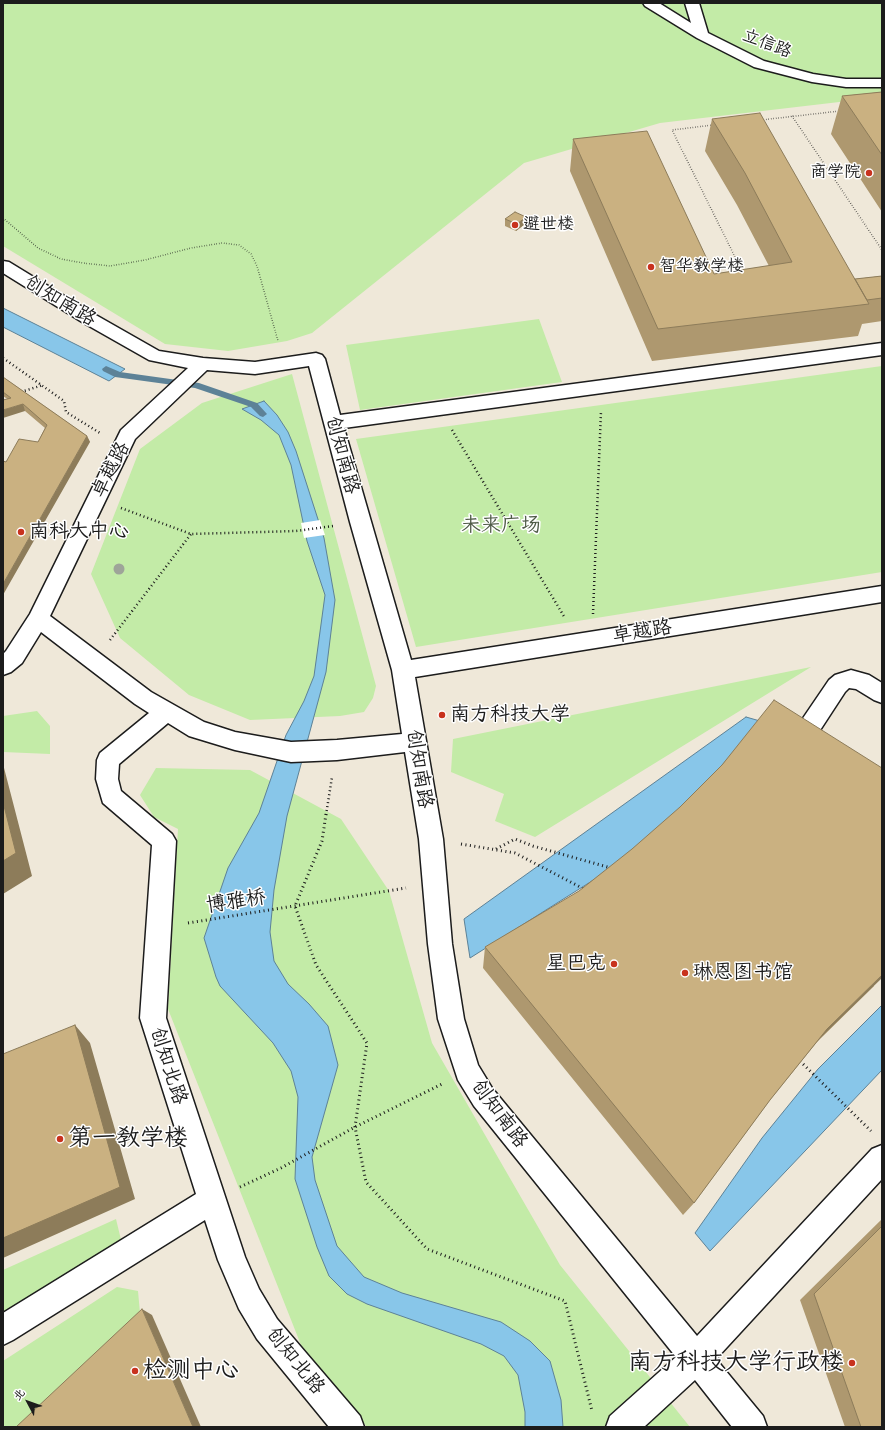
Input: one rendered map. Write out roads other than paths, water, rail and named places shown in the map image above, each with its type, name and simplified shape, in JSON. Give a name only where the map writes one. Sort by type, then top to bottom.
[{"type":"street","name":"立信路","points":[[650,3],[702,35],[759,64],[812,78],[846,83],[882,83]]},
{"type":"street","points":[[692,3],[702,35]]},
{"type":"street","name":"创知南路","points":[[3,266],[88,318],[155,356],[203,364],[255,368],[316,359],[403,670],[431,839],[440,944],[451,1019],[467,1071],[483,1097],[752,1427]]},
{"type":"street","points":[[333,423],[882,349]]},
{"type":"street","name":"卓越路","points":[[3,666],[14,657],[38,619],[128,435],[203,364]]},
{"type":"street","name":"卓越路","points":[[403,670],[882,594]]},
{"type":"street","points":[[38,619],[143,698],[197,729],[235,741],[291,752],[337,750],[415,742]]},
{"type":"street","points":[[805,734],[837,686],[844,681],[851,679],[861,681],[882,694]]},
{"type":"street","name":"创知北路","points":[[167,711],[108,760],[107,779],[111,796],[164,841],[153,1018],[232,1260],[249,1299],[268,1329],[349,1427]]},
{"type":"street","points":[[621,1427],[696,1359],[879,1148]]},
{"type":"street","points":[[3,1330],[212,1200]]},
{"type":"water","points":[[3,308],[125,369],[109,381],[3,327]]},
{"type":"water","points":[[264,401],[277,415],[288,432],[296,451],[324,538],[335,600],[326,672],[287,816],[274,890],[270,932],[274,961],[288,984],[309,1004],[328,1026],[338,1065],[312,1157],[315,1180],[337,1246],[364,1277],[402,1293],[501,1322],[530,1341],[550,1361],[561,1400],[563,1427],[525,1427],[525,1412],[518,1375],[504,1356],[481,1344],[367,1304],[347,1294],[329,1276],[317,1247],[295,1179],[298,1097],[291,1071],[273,1043],[220,986],[204,938],[228,868],[259,813],[286,735],[304,701],[314,676],[325,595],[307,541],[291,465],[279,435],[261,420],[242,409]]},
{"type":"water","points":[[746,717],[760,721],[677,818],[614,867],[470,958],[464,919]]},
{"type":"water","points":[[882,1005],[882,1070],[710,1251],[695,1233],[762,1138],[818,1069]]},
{"type":"waterway","points":[[106,369],[118,375],[196,385],[254,405],[263,414]]},
{"type":"place","name":"商学院","points":[[869,173]]},
{"type":"place","name":"避世楼","points":[[515,225]]},
{"type":"place","name":"智华教学楼","points":[[651,267]]},
{"type":"place","name":"南科大中心","points":[[21,532]]},
{"type":"place","name":"南方科技大学","points":[[442,715]]},
{"type":"place","name":"星巴克","points":[[614,964]]},
{"type":"place","name":"琳恩图书馆","points":[[685,973]]},
{"type":"place","name":"第一教学楼","points":[[60,1139]]},
{"type":"place","name":"南方科技大学行政楼","points":[[852,1363]]},
{"type":"place","name":"检测中心","points":[[135,1371]]},
{"type":"park label","name":"未来广场","points":[[501,526]]}]
